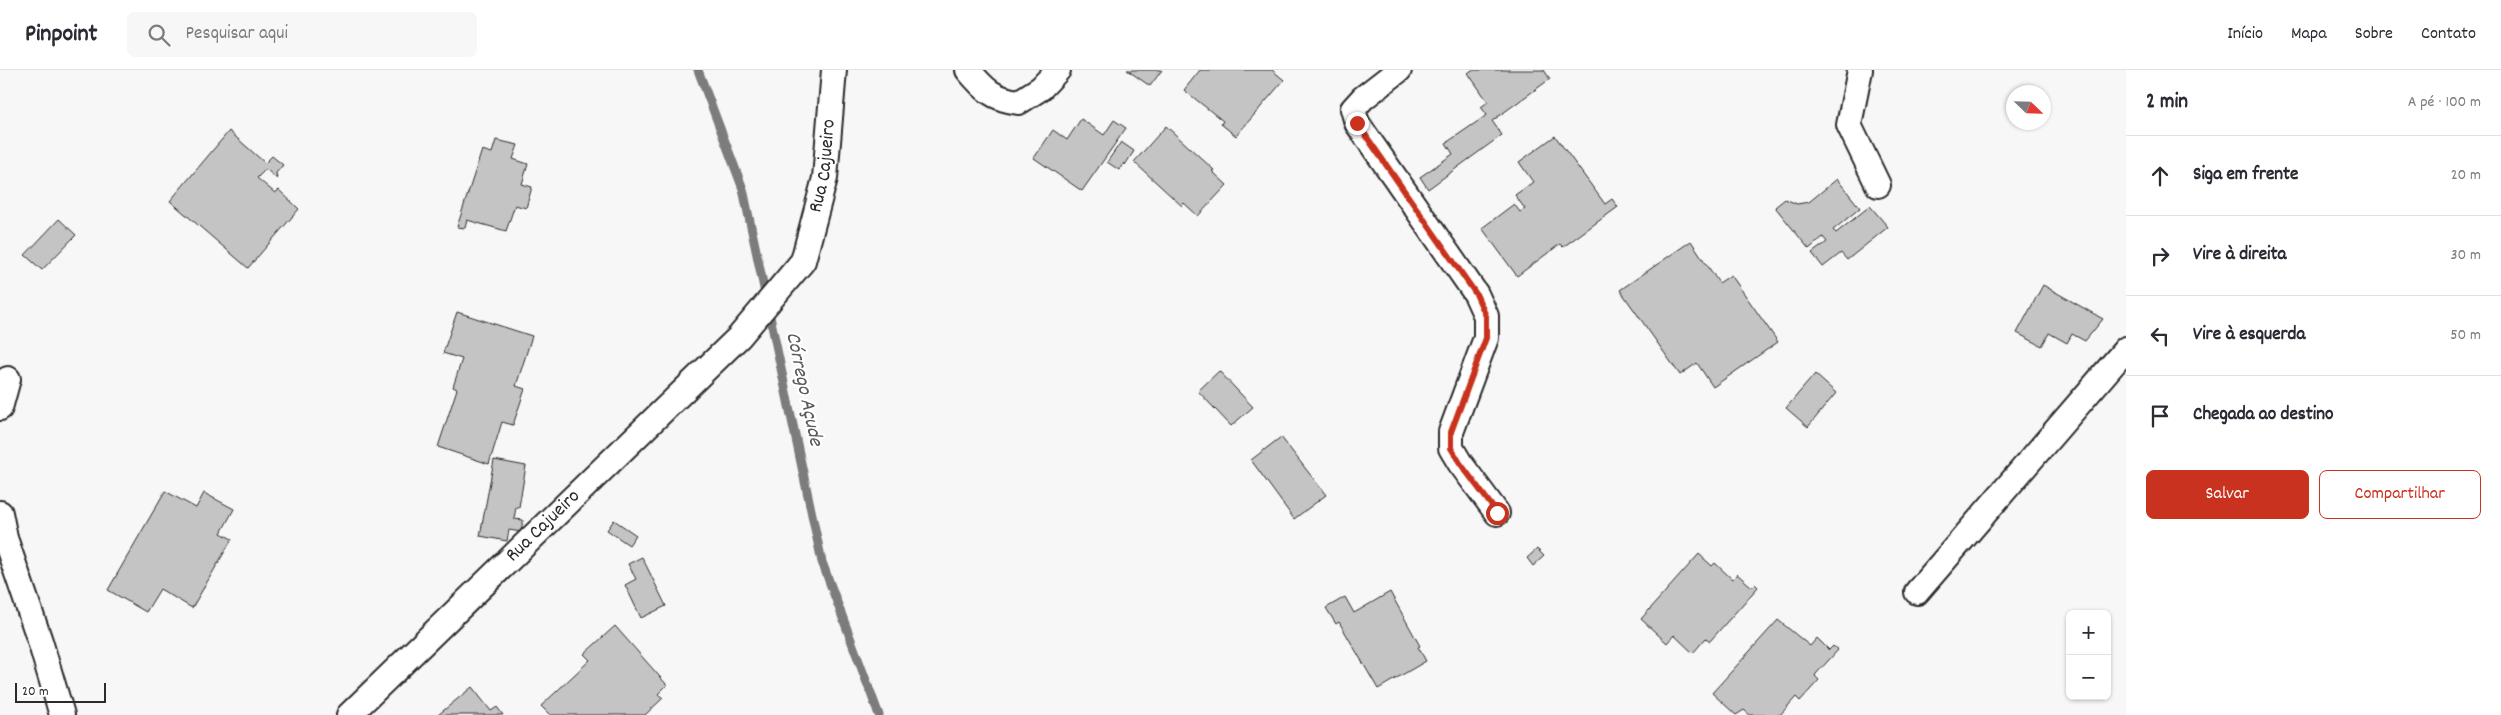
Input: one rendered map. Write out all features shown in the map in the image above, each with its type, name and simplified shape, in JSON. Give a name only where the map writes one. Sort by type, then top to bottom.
[{"type":"street","name":"Rua Cajueiro","points":[[353,714],[739,337],[803,261],[825,178],[834,70]]},
{"type":"street","points":[[968,70],[984,90],[1003,100],[1020,102],[1041,88],[1058,70]]},
{"type":"street","points":[[1399,70],[1363,98],[1353,109],[1357,123],[1476,294],[1486,316],[1486,338],[1451,432],[1451,448],[1497,513]]},
{"type":"street","points":[[1860,70],[1848,125],[1878,184]]},
{"type":"street","points":[[1917,592],[2126,349]]},
{"type":"street","points":[[0,408],[8,379]]},
{"type":"street","points":[[0,513],[5,538],[40,641],[62,715]]},
{"type":"building","points":[[1127,70],[1162,70],[1150,86]]},
{"type":"building","points":[[1200,70],[1272,70],[1284,80],[1236,136],[1221,124],[1223,121],[1184,90]]},
{"type":"building","points":[[1472,70],[1544,70],[1550,79],[1492,121],[1502,135],[1428,189],[1420,177],[1453,154],[1446,143],[1487,115],[1481,107],[1488,102],[1468,73]]},
{"type":"building","points":[[1081,119],[1104,135],[1114,120],[1126,128],[1082,191],[1034,158],[1053,130],[1067,140]]},
{"type":"building","points":[[1166,126],[1214,170],[1212,171],[1227,185],[1198,216],[1184,203],[1182,206],[1134,162]]},
{"type":"building","points":[[229,131],[265,163],[272,156],[283,165],[276,173],[277,179],[266,169],[257,178],[275,193],[279,190],[299,209],[248,268],[170,201]]},
{"type":"building","points":[[1555,136],[1605,204],[1612,199],[1618,207],[1563,247],[1560,244],[1517,276],[1482,228],[1514,204],[1520,212],[1525,209],[1515,195],[1533,182],[1519,162]]},
{"type":"building","points":[[496,140],[518,145],[513,159],[528,164],[522,184],[532,187],[526,208],[515,205],[506,231],[467,220],[465,228],[457,227],[482,150],[492,153]]},
{"type":"building","points":[[1121,142],[1134,151],[1125,165],[1124,163],[1119,170],[1107,162]]},
{"type":"building","points":[[1837,179],[1860,208],[1833,230],[1836,233],[1870,206],[1888,227],[1847,260],[1841,253],[1823,267],[1812,253],[1827,242],[1823,237],[1809,249],[1775,207],[1785,199],[1797,204],[1809,202]]},
{"type":"building","points":[[59,219],[76,235],[42,270],[25,255]]},
{"type":"building","points":[[1691,241],[1719,283],[1731,275],[1778,342],[1713,387],[1697,363],[1680,375],[1620,290]]},
{"type":"building","points":[[2043,285],[2103,319],[2085,341],[2072,334],[2067,343],[2049,333],[2042,346],[2017,333]]},
{"type":"building","points":[[457,312],[532,336],[516,386],[525,389],[513,425],[502,422],[489,464],[438,447],[457,389],[453,387],[462,359],[443,353]]},
{"type":"building","points":[[1219,371],[1253,407],[1231,426],[1198,391]]},
{"type":"building","points":[[1815,374],[1836,393],[1808,427],[1786,408]]},
{"type":"building","points":[[1281,437],[1326,495],[1294,519],[1251,460]]},
{"type":"building","points":[[494,460],[526,466],[519,507],[516,507],[514,519],[523,520],[521,532],[509,530],[507,541],[480,536]]},
{"type":"building","points":[[165,491],[196,508],[204,493],[234,509],[221,533],[232,539],[192,608],[160,589],[146,612],[108,590]]},
{"type":"building","points":[[614,520],[636,535],[629,545],[607,530]]},
{"type":"building","points":[[1537,549],[1544,556],[1533,566],[1527,558]]},
{"type":"building","points":[[1699,554],[1712,566],[1715,563],[1732,579],[1737,574],[1752,587],[1755,584],[1758,587],[1710,641],[1706,638],[1693,653],[1674,635],[1667,643],[1641,619]]},
{"type":"building","points":[[642,557],[666,606],[641,618],[625,585],[636,579],[628,564]]},
{"type":"building","points":[[1390,592],[1420,646],[1418,647],[1426,661],[1378,689],[1339,622],[1336,624],[1326,608],[1345,597],[1354,613]]},
{"type":"building","points":[[1778,620],[1810,646],[1817,638],[1829,650],[1833,646],[1838,650],[1816,674],[1815,676],[1819,680],[1800,701],[1796,697],[1780,715],[1750,715],[1744,710],[1736,715],[1712,693]]},
{"type":"building","points":[[615,626],[667,685],[658,694],[663,698],[645,715],[550,715],[541,706],[590,660],[584,654]]},
{"type":"building","points":[[472,687],[491,711],[497,707],[503,715],[438,715]]},
{"type":"waterway","name":"Córrego Açude","points":[[698,70],[743,189],[822,562],[879,715]]},
{"type":"route","points":[[1357,123],[1476,294],[1486,316],[1486,338],[1457,413],[1451,432],[1451,448],[1497,513]]}]
